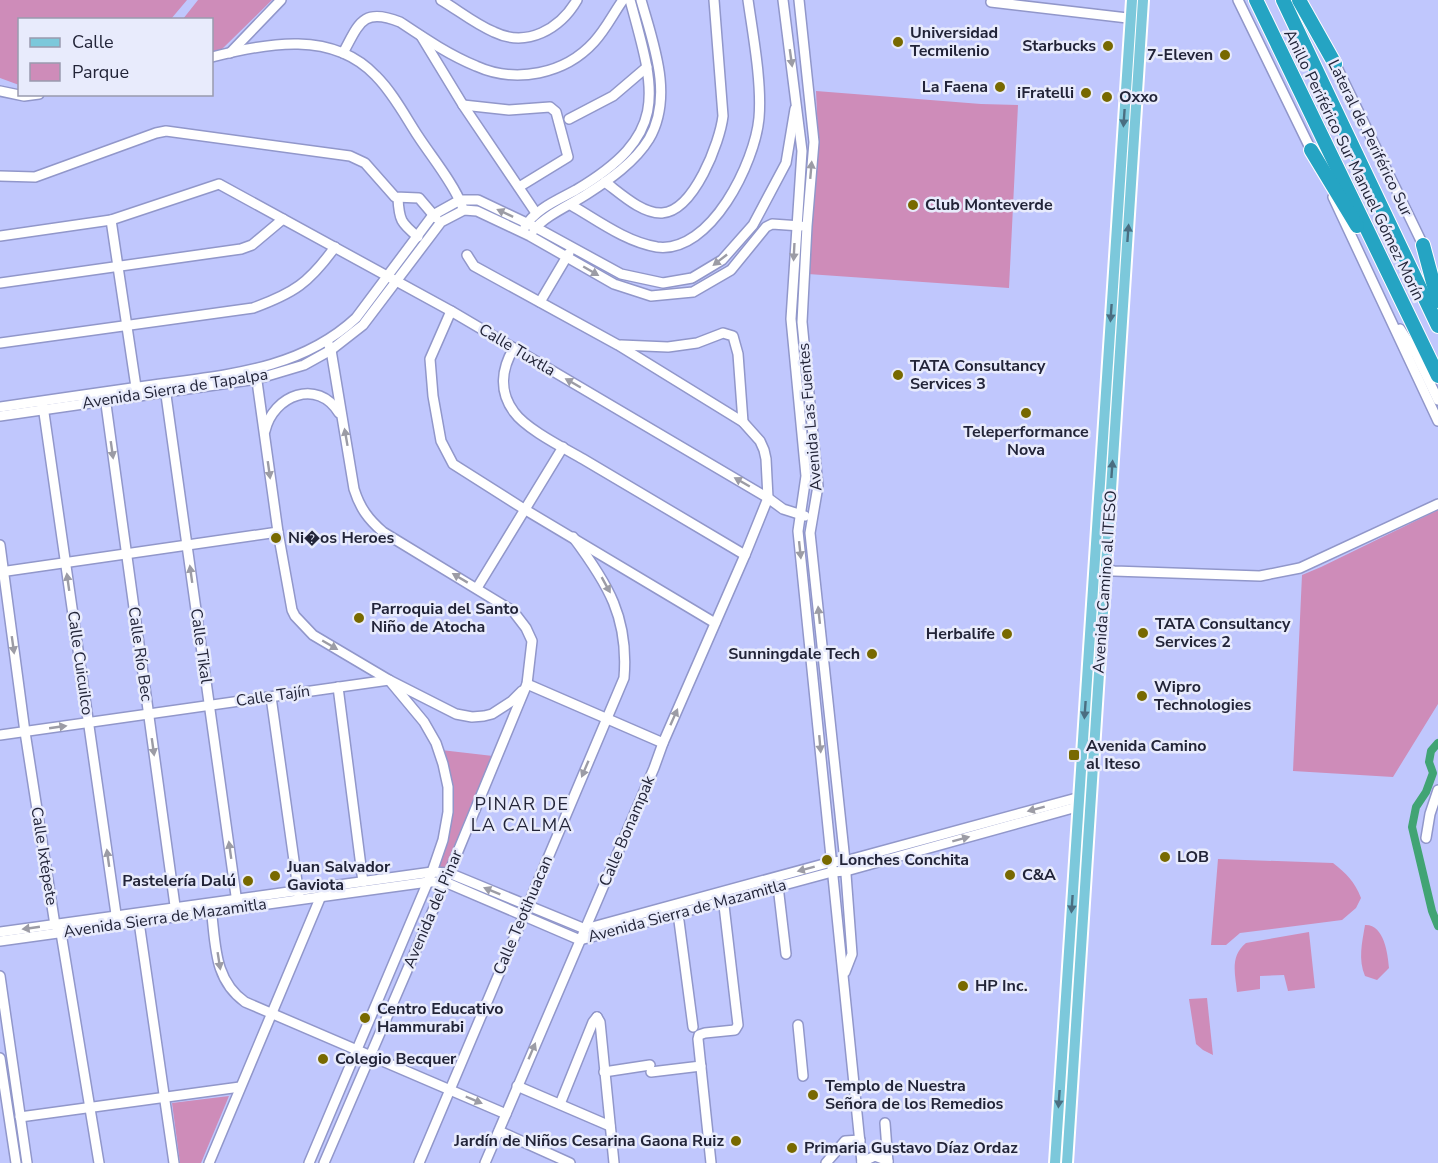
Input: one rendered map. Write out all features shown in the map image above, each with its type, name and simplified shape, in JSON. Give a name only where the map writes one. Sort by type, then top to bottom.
[{"type":"highway","name":"Anillo Periférico Sur Manuel Gómez Morín","points":[[1256,0],[1438,376]]},
{"type":"highway","name":"Anillo Periférico Sur Manuel Gómez Morín","points":[[1283,0],[1438,326]]},
{"type":"highway","points":[[1299,0],[1335,64]]},
{"type":"highway","points":[[1311,150],[1406,309]]},
{"type":"highway","points":[[1423,245],[1438,301]]},
{"type":"main road","name":"Avenida Camino al ITESO","points":[[1055,1163],[1079,802],[1100,568],[1136,19],[1132,0]]},
{"type":"main road","name":"Avenida Camino al ITESO","points":[[1136,19],[1143,0]]},
{"type":"main road","name":"Avenida Camino al ITESO","points":[[1067,1163],[1091,798],[1100,568]]},
{"type":"street","points":[[230,53],[281,0]]},
{"type":"street","points":[[441,0],[494,33],[512,38],[544,33],[570,12],[577,0]]},
{"type":"street","points":[[343,53],[359,23],[367,18],[386,17],[400,22],[475,66],[493,72],[524,75],[544,72],[566,64],[582,53],[604,30],[623,0]]},
{"type":"street","points":[[531,225],[571,205],[605,182],[632,147],[648,115],[651,88],[630,0]]},
{"type":"street","points":[[526,235],[537,213],[621,163],[649,139],[661,100],[661,82],[641,0]]},
{"type":"street","points":[[605,182],[640,206],[662,213],[673,210],[696,185],[714,152],[721,133],[723,116],[714,0]]},
{"type":"street","points":[[571,205],[620,234],[663,247],[681,243],[696,235],[721,210],[739,180],[749,157],[759,118],[755,46],[748,0]]},
{"type":"street","name":"Avenida Las Fuentes","points":[[783,0],[802,151],[791,319],[806,476],[798,531],[862,1163]]},
{"type":"street","name":"Avenida Las Fuentes","points":[[799,0],[814,142],[802,322],[818,486],[810,533],[852,954],[844,976]]},
{"type":"street","points":[[1238,0],[1438,421]]},
{"type":"street","name":"Lateral de Periférico Sur","points":[[1305,0],[1438,274]]},
{"type":"street","points":[[992,1],[1136,19]]},
{"type":"street","points":[[421,36],[463,105],[537,213]]},
{"type":"street","points":[[213,57],[299,43],[313,44],[343,53],[361,63],[384,85],[460,200],[464,210],[477,211],[526,235],[614,284],[651,296],[693,292],[731,270],[766,227],[772,224],[807,226]]},
{"type":"street","points":[[569,119],[613,96],[647,67]]},
{"type":"street","points":[[0,91],[18,95]]},
{"type":"street","points":[[460,200],[478,200],[531,225],[621,274],[663,283],[692,278],[722,260],[753,225],[786,163],[796,98]]},
{"type":"street","points":[[463,105],[510,110],[550,107],[556,112],[568,157],[519,187]]},
{"type":"street","points":[[0,176],[35,177],[166,131],[350,156],[365,164],[398,198],[401,222],[418,237]]},
{"type":"street","name":"Calle Tuxtla","points":[[111,220],[219,184],[451,311],[783,509],[812,518]]},
{"type":"street","points":[[398,198],[419,198],[441,222]]},
{"type":"street","name":"Avenida Sierra de Tapalpa","points":[[0,407],[43,405],[256,375],[304,365],[331,350],[363,325],[433,215],[460,200]]},
{"type":"street","name":"Avenida Sierra de Tapalpa","points":[[256,375],[301,355],[343,330],[393,279],[441,222],[464,210]]},
{"type":"street","points":[[0,283],[241,249],[262,237],[283,219]]},
{"type":"street","points":[[0,236],[111,220],[136,387]]},
{"type":"street","points":[[0,343],[253,308],[289,293],[311,277],[335,247]]},
{"type":"street","points":[[540,302],[572,248]]},
{"type":"street","points":[[467,255],[474,266],[618,345],[743,422],[760,441],[764,450],[768,498]]},
{"type":"street","points":[[1377,291],[1416,354],[1438,400]]},
{"type":"street","points":[[451,311],[430,359],[432,396],[441,441],[453,464],[464,473],[715,623]]},
{"type":"street","points":[[618,345],[668,347],[697,343],[723,333],[733,336],[738,354],[743,422]]},
{"type":"street","name":"Avenida del Pinar","points":[[324,1163],[447,878],[527,684],[532,649],[526,628],[513,611],[383,532],[360,507],[354,489],[331,350],[327,341]]},
{"type":"street","points":[[513,348],[502,383],[507,400],[520,419],[745,555]]},
{"type":"street","name":"Avenida del Pinar","points":[[256,375],[278,532],[292,610],[299,622],[313,635],[389,680],[436,743],[446,775],[448,800],[447,824],[430,877],[309,1163]]},
{"type":"street","name":"Avenida Sierra de Tapalpa","points":[[105,396],[136,387],[165,388]]},
{"type":"street","name":"Calle Tikal","points":[[165,388],[237,904]]},
{"type":"street","points":[[265,434],[268,420],[276,408],[286,399],[296,395],[318,396],[335,406],[342,417]]},
{"type":"street","name":"Calle Río Bec","points":[[105,396],[176,912]]},
{"type":"street","name":"Avenida Sierra de Tapalpa","points":[[0,416],[43,405]]},
{"type":"street","name":"Calle Cuicuilco","points":[[43,405],[117,920]]},
{"type":"street","points":[[477,588],[563,447]]},
{"type":"street","name":"Calle Bonampak","points":[[485,1163],[768,498]]},
{"type":"street","points":[[1100,568],[1260,576],[1300,568],[1438,504]]},
{"type":"street","points":[[2,572],[278,532]]},
{"type":"street","name":"Calle Teotihuacan","points":[[418,1163],[624,678],[625,639],[608,588],[573,537]]},
{"type":"street","name":"Calle Ixtépete","points":[[0,545],[25,732],[55,924],[62,933],[99,1163]]},
{"type":"street","points":[[389,680],[456,714],[472,717],[484,716],[498,710],[512,701],[527,684],[663,743]]},
{"type":"street","name":"Calle Tajín","points":[[0,735],[389,680]]},
{"type":"street","points":[[338,687],[363,882]]},
{"type":"street","points":[[271,697],[299,895]]},
{"type":"street","points":[[1426,838],[1430,814],[1438,790]]},
{"type":"street","name":"Avenida Sierra de Mazamitla","points":[[0,932],[55,924],[117,920],[237,904],[363,882],[430,877],[447,878],[525,910],[585,929],[832,867],[845,866],[1091,798]]},
{"type":"street","name":"Avenida Sierra de Mazamitla","points":[[525,910],[580,940],[722,896],[778,886],[832,867]]},
{"type":"street","name":"Avenida Sierra de Mazamitla","points":[[299,895],[321,896],[430,877]]},
{"type":"street","points":[[778,886],[786,954]]},
{"type":"street","points":[[208,1163],[321,896]]},
{"type":"street","points":[[696,1031],[705,1033],[735,1030],[738,1027],[722,896]]},
{"type":"street","points":[[211,907],[219,968],[233,992],[245,1002],[506,1114]]},
{"type":"street","name":"Avenida Sierra de Mazamitla","points":[[0,941],[62,933],[117,920],[139,922],[176,912]]},
{"type":"street","points":[[679,921],[701,1066],[711,1163]]},
{"type":"street","points":[[139,922],[174,1163]]},
{"type":"street","points":[[0,976],[27,1163]]},
{"type":"street","points":[[560,1104],[597,1017],[600,1022],[614,1163]]},
{"type":"street","points":[[798,1025],[803,1076]]},
{"type":"street","points":[[0,1058],[16,1163]]},
{"type":"street","points":[[604,1072],[701,1066]]},
{"type":"street","points":[[517,1086],[610,1126]]},
{"type":"street","points":[[20,1117],[240,1087]]},
{"type":"street","points":[[862,1163],[875,1156],[888,1162],[885,1123]]},
{"type":"street","points":[[499,1131],[570,1163]]},
{"type":"street","points":[[826,1163],[845,1141],[861,1140]]},
{"type":"street","points":[[543,1163],[545,1152]]},
{"type":"green space","points":[[0,0],[187,0],[172,18],[18,18],[18,85],[0,78]]},
{"type":"green space","points":[[198,0],[272,0],[221,50],[213,52],[213,18],[184,18]]},
{"type":"green space","name":"Club Monteverde","points":[[816,91],[1018,105],[1009,288],[808,274],[818,136]]},
{"type":"green space","points":[[1438,510],[1438,704],[1393,777],[1293,771],[1302,575]]},
{"type":"green space","points":[[441,750],[493,756],[447,871],[435,870],[448,834]]},
{"type":"green space","points":[[1218,859],[1333,863],[1350,878],[1361,898],[1356,908],[1342,920],[1240,933],[1226,945],[1211,945]]},
{"type":"green space","points":[[1365,925],[1377,929],[1386,948],[1389,968],[1377,980],[1365,976],[1363,970],[1361,951]]},
{"type":"green space","points":[[1309,932],[1315,988],[1288,991],[1284,975],[1260,976],[1260,989],[1237,992],[1236,959],[1246,943]]},
{"type":"green space","points":[[1207,998],[1213,1055],[1196,1044],[1189,999]]},
{"type":"green space","points":[[229,1096],[201,1163],[180,1163],[172,1103]]},
{"type":"waterway","points":[[1438,743],[1431,751],[1429,762],[1433,773],[1426,792],[1416,807],[1412,827],[1432,911],[1438,926]]},
{"type":"place","name":"Universidad Tecmilenio","points":[[898,42]]},
{"type":"place","name":"Starbucks","points":[[1108,46]]},
{"type":"place","name":"7-Eleven","points":[[1225,55]]},
{"type":"place","name":"La Faena","points":[[1000,87]]},
{"type":"place","name":"iFratelli","points":[[1086,93]]},
{"type":"place","name":"Oxxo","points":[[1107,97]]},
{"type":"place","name":"Club Monteverde","points":[[913,205]]},
{"type":"place","name":"TATA Consultancy Services 3","points":[[898,375]]},
{"type":"place","name":"Teleperformance Nova","points":[[1026,413]]},
{"type":"place","name":"Ni�os Heroes","points":[[276,538]]},
{"type":"place","name":"Parroquia del Santo Niño de Atocha","points":[[359,618]]},
{"type":"place","name":"TATA Consultancy Services 2","points":[[1143,633]]},
{"type":"place","name":"Herbalife","points":[[1007,634]]},
{"type":"place","name":"Sunningdale Tech","points":[[872,654]]},
{"type":"place","name":"Wipro Technologies","points":[[1142,696]]},
{"type":"place","name":"Avenida Camino al Iteso","points":[[1074,755]]},
{"type":"place","name":"LOB","points":[[1165,857]]},
{"type":"place","name":"Lonches Conchita","points":[[827,860]]},
{"type":"place","name":"C&A","points":[[1010,875]]},
{"type":"place","name":"Juan Salvador Gaviota","points":[[275,876]]},
{"type":"place","name":"Pastelería Dalú","points":[[248,881]]},
{"type":"place","name":"HP Inc.","points":[[963,986]]},
{"type":"place","name":"Centro Educativo Hammurabi","points":[[365,1018]]},
{"type":"place","name":"Colegio Becquer","points":[[323,1059]]},
{"type":"place","name":"Templo de Nuestra Señora de los Remedios","points":[[813,1095]]},
{"type":"place","name":"Jardín de Niños Cesarina Gaona Ruiz","points":[[736,1141]]},
{"type":"place","name":"Primaria Gustavo Díaz Ordaz","points":[[792,1148]]},
{"type":"district","name":"PINAR DE LA CALMA","points":[[522,814]]}]
